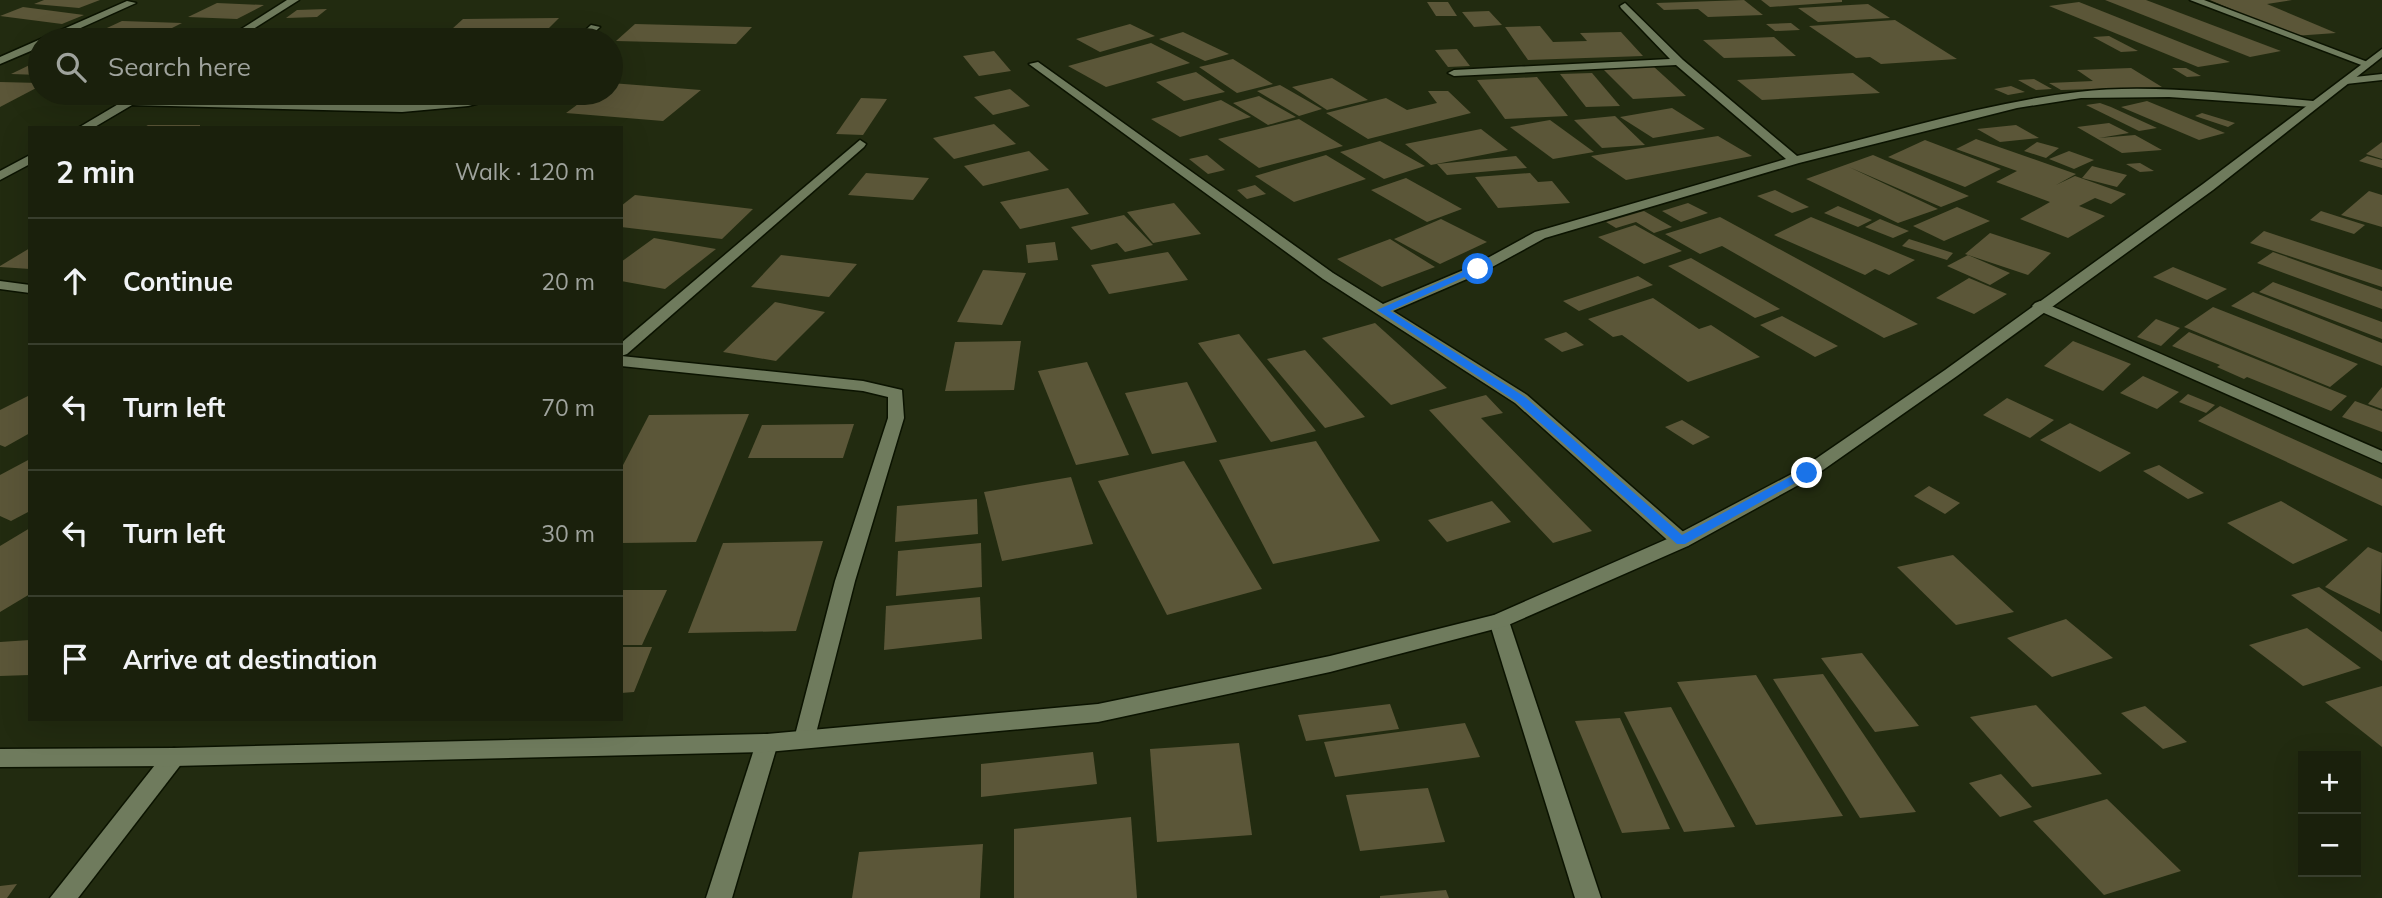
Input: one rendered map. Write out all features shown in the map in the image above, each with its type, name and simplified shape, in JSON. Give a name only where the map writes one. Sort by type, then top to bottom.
[{"type":"street","points":[[248,28],[294,0]]},
{"type":"street","points":[[2195,0],[2377,64]]},
{"type":"street","points":[[74,28],[131,3]]},
{"type":"street","points":[[1625,6],[1679,62],[1795,160]]},
{"type":"street","points":[[0,61],[28,48]]},
{"type":"street","points":[[1454,73],[1679,62]]},
{"type":"street","points":[[1034,64],[1328,276],[1521,400],[1681,541]]},
{"type":"street","points":[[0,758],[174,757],[767,743],[1098,713],[1330,664],[1499,621],[1681,541],[1807,473],[1951,373],[2208,187],[2313,104],[2377,64]]},
{"type":"street","points":[[1382,310],[1478,269],[1540,235],[1795,160],[2017,105],[2081,95],[2168,94],[2313,104]]},
{"type":"street","points":[[86,126],[123,105]]},
{"type":"street","points":[[285,105],[402,108],[442,105]]},
{"type":"street","points":[[623,349],[860,144]]},
{"type":"street","points":[[0,176],[28,160]]},
{"type":"street","points":[[0,285],[28,289]]},
{"type":"street","points":[[2040,306],[2382,458]]},
{"type":"street","points":[[623,361],[863,386],[896,394],[896,418],[845,581],[805,739]]},
{"type":"street","points":[[1499,621],[1588,898]]},
{"type":"street","points":[[719,898],[767,743]]},
{"type":"street","points":[[63,898],[174,757]]},
{"type":"building","points":[[44,0],[100,0],[79,8],[34,4]]},
{"type":"building","points":[[1744,0],[1763,15],[1708,17],[1698,9],[1664,10],[1656,3]]},
{"type":"building","points":[[1761,0],[1842,0],[1842,2],[1770,7]]},
{"type":"building","points":[[2105,0],[2146,0],[2281,51],[2250,57]]},
{"type":"building","points":[[2210,0],[2292,0],[2267,4],[2336,33],[2294,36]]},
{"type":"building","points":[[1427,2],[1448,2],[1457,16],[1436,16]]},
{"type":"building","points":[[2079,2],[2230,62],[2198,67],[2049,6]]},
{"type":"building","points":[[217,3],[264,5],[237,19],[188,17]]},
{"type":"building","points":[[1868,4],[1890,18],[1818,22],[1798,8]]},
{"type":"building","points":[[23,7],[84,15],[62,24],[0,16]]},
{"type":"building","points":[[327,9],[317,17],[286,18],[297,10]]},
{"type":"building","points":[[1489,11],[1502,25],[1474,27],[1462,12]]},
{"type":"building","points":[[559,18],[549,28],[453,28],[463,19]]},
{"type":"building","points":[[1895,20],[1957,59],[1881,64],[1870,57],[1856,58],[1809,26]]},
{"type":"building","points":[[122,21],[182,23],[172,28],[107,28]]},
{"type":"building","points":[[1791,23],[1800,30],[1775,31],[1766,24]]},
{"type":"building","points":[[635,24],[752,27],[736,44],[623,41],[623,35]]},
{"type":"building","points":[[1130,24],[1155,36],[1100,52],[1076,39]]},
{"type":"building","points":[[1540,26],[1553,42],[1587,41],[1580,33],[1621,32],[1643,56],[1528,60],[1505,27]]},
{"type":"building","points":[[1183,32],[1229,54],[1205,61],[1159,39]]},
{"type":"building","points":[[2109,36],[2138,51],[2121,52],[2093,37]]},
{"type":"building","points":[[1774,37],[1796,56],[1724,58],[1703,40]]},
{"type":"building","points":[[1151,43],[1190,63],[1106,87],[1068,66]]},
{"type":"building","points":[[1457,49],[1470,66],[1448,67],[1435,50]]},
{"type":"building","points":[[994,51],[1011,71],[979,76],[963,56]]},
{"type":"building","points":[[1233,59],[1273,84],[1237,93],[1199,67]]},
{"type":"building","points":[[28,66],[28,75],[11,74]]},
{"type":"building","points":[[1653,66],[1686,96],[1633,99],[1603,69]]},
{"type":"building","points":[[2131,68],[2162,87],[2061,90],[2049,83],[2093,81],[2077,70]]},
{"type":"building","points":[[2172,68],[2186,68],[2201,76],[2187,77]]},
{"type":"building","points":[[1196,72],[1225,92],[1184,101],[1156,82]]},
{"type":"building","points":[[1592,73],[1620,106],[1586,107],[1560,74]]},
{"type":"building","points":[[1853,73],[1880,93],[1762,100],[1737,80]]},
{"type":"building","points":[[1537,77],[1568,116],[1505,119],[1477,80]]},
{"type":"building","points":[[1332,78],[1368,100],[1327,110],[1292,87]]},
{"type":"building","points":[[2034,79],[2052,89],[2036,90],[2018,80]]},
{"type":"building","points":[[0,82],[28,83],[28,92],[0,107]]},
{"type":"building","points":[[623,84],[701,90],[663,121],[566,113],[577,105],[623,105]]},
{"type":"building","points":[[1280,85],[1322,109],[1299,116],[1257,91]]},
{"type":"building","points":[[2011,86],[2025,92],[2008,95],[1994,89]]},
{"type":"building","points":[[1010,89],[1030,106],[993,115],[974,97]]},
{"type":"building","points":[[1428,91],[1448,91],[1471,113],[1368,139],[1326,113],[1386,98],[1407,110],[1437,103]]},
{"type":"building","points":[[1259,96],[1296,117],[1268,125],[1233,103]]},
{"type":"building","points":[[861,98],[887,99],[863,135],[836,134]]},
{"type":"building","points":[[1221,100],[1251,117],[1180,137],[1151,119]]},
{"type":"building","points":[[2147,101],[2225,133],[2199,140],[2121,107]]},
{"type":"building","points":[[2100,103],[2157,128],[2139,131],[2086,105]]},
{"type":"building","points":[[1672,108],[1705,129],[1653,138],[1620,117]]},
{"type":"building","points":[[2202,113],[2235,123],[2228,127],[2195,116]]},
{"type":"building","points":[[1615,116],[1645,145],[1602,148],[1574,120]]},
{"type":"building","points":[[1299,119],[1343,146],[1259,168],[1218,139]]},
{"type":"building","points":[[1550,120],[1594,152],[1553,159],[1510,127]]},
{"type":"building","points":[[2109,123],[2129,133],[2099,138],[2135,135],[2162,150],[2122,153],[2077,127]]},
{"type":"building","points":[[994,124],[1016,144],[954,159],[933,138]]},
{"type":"building","points":[[148,125],[200,125],[200,126]]},
{"type":"building","points":[[2016,125],[2039,138],[2000,142],[1977,129]]},
{"type":"building","points":[[1481,129],[1508,150],[1431,165],[1405,144]]},
{"type":"building","points":[[1718,136],[1752,156],[1626,180],[1591,156]]},
{"type":"building","points":[[1976,139],[2076,174],[2056,185],[2075,176],[2126,194],[2111,204],[2095,198],[2079,206],[2105,216],[2068,238],[2020,219],[2050,202],[1996,182],[2017,171],[1956,149]]},
{"type":"building","points":[[1925,140],[2001,169],[1965,187],[1888,157]]},
{"type":"building","points":[[1380,141],[1425,166],[1384,179],[1340,152]]},
{"type":"building","points":[[2037,142],[2059,148],[2046,158],[2024,151]]},
{"type":"building","points":[[2382,142],[2382,159],[2366,154]]},
{"type":"building","points":[[1029,151],[1049,170],[983,186],[964,166]]},
{"type":"building","points":[[2069,151],[2094,160],[2074,169],[2049,159]]},
{"type":"building","points":[[1207,155],[1225,170],[1208,174],[1189,159]]},
{"type":"building","points":[[1326,155],[1366,179],[1294,202],[1255,176]]},
{"type":"building","points":[[1873,155],[1969,196],[1941,207],[1849,167],[1938,209],[1898,223],[1806,179]]},
{"type":"building","points":[[1516,156],[1527,168],[1447,175],[1437,164]]},
{"type":"building","points":[[2367,156],[2382,160],[2382,168],[2359,161]]},
{"type":"building","points":[[2140,163],[2154,171],[2140,172],[2126,164]]},
{"type":"building","points":[[2092,166],[2127,175],[2117,187],[2082,178]]},
{"type":"building","points":[[866,173],[929,178],[913,200],[848,195]]},
{"type":"building","points":[[1530,173],[1538,182],[1552,181],[1570,203],[1498,208],[1475,177]]},
{"type":"building","points":[[1406,178],[1462,209],[1427,222],[1371,190]]},
{"type":"building","points":[[1255,185],[1266,194],[1247,199],[1237,190]]},
{"type":"building","points":[[1068,188],[1089,214],[1020,229],[1000,202]]},
{"type":"building","points":[[1775,190],[1809,207],[1792,213],[1757,196]]},
{"type":"building","points":[[2369,191],[2382,195],[2382,227],[2341,215]]},
{"type":"building","points":[[635,195],[753,209],[722,239],[623,227],[623,204]]},
{"type":"building","points":[[1174,203],[1201,234],[1153,243],[1127,212]]},
{"type":"building","points":[[1688,203],[1708,213],[1681,222],[1662,211]]},
{"type":"building","points":[[1838,206],[1872,220],[1858,227],[1824,213]]},
{"type":"building","points":[[1957,207],[1990,221],[1944,241],[1913,226]]},
{"type":"building","points":[[1644,211],[1672,227],[1654,233],[1636,222],[1616,228],[1606,222]]},
{"type":"building","points":[[2321,211],[2365,225],[2354,234],[2310,220]]},
{"type":"building","points":[[1124,215],[1153,245],[1125,252],[1117,243],[1091,250],[1071,227]]},
{"type":"building","points":[[1720,217],[1918,324],[1884,338],[1722,246],[1700,254],[1665,234]]},
{"type":"building","points":[[1811,217],[1915,260],[1889,275],[1875,269],[1865,275],[1774,235]]},
{"type":"building","points":[[1441,219],[1487,242],[1440,264],[1394,239]]},
{"type":"building","points":[[1880,219],[1909,231],[1893,238],[1865,227]]},
{"type":"building","points":[[1635,225],[1682,251],[1644,264],[1598,237]]},
{"type":"building","points":[[2264,231],[2382,270],[2382,287],[2250,243]]},
{"type":"building","points":[[1990,233],[2051,253],[2028,275],[1965,254]]},
{"type":"building","points":[[654,238],[716,249],[665,289],[623,281],[623,261]]},
{"type":"building","points":[[1390,239],[1435,267],[1382,287],[1337,259]]},
{"type":"building","points":[[1909,239],[1953,253],[1947,260],[1902,246]]},
{"type":"building","points":[[1055,242],[1058,260],[1028,263],[1026,245]]},
{"type":"building","points":[[28,249],[28,269],[0,266]]},
{"type":"building","points":[[1168,252],[1188,280],[1109,294],[1091,265]]},
{"type":"building","points":[[2273,252],[2382,291],[2382,309],[2257,263]]},
{"type":"building","points":[[781,255],[857,264],[829,297],[751,287]]},
{"type":"building","points":[[1968,255],[2010,273],[1990,285],[1947,266]]},
{"type":"building","points":[[1691,258],[1780,309],[1755,318],[1668,266]]},
{"type":"building","points":[[2173,267],[2227,289],[2207,300],[2153,277]]},
{"type":"building","points":[[983,270],[1026,273],[1002,325],[957,322]]},
{"type":"building","points":[[1638,276],[1653,285],[1579,311],[1563,301]]},
{"type":"building","points":[[1969,278],[2007,294],[1974,314],[1936,298]]},
{"type":"building","points":[[2273,282],[2382,322],[2382,339],[2259,292]]},
{"type":"building","points":[[2253,292],[2382,343],[2382,366],[2231,306]]},
{"type":"building","points":[[1653,298],[1699,329],[1711,325],[1760,357],[1688,382],[1622,335],[1613,337],[1588,319]]},
{"type":"building","points":[[775,302],[825,312],[776,361],[723,352]]},
{"type":"building","points":[[2213,307],[2358,364],[2330,387],[2184,327]]},
{"type":"building","points":[[1782,316],[1838,346],[1815,357],[1760,325]]},
{"type":"building","points":[[2156,319],[2180,328],[2161,346],[2137,337]]},
{"type":"building","points":[[1375,323],[1447,388],[1391,405],[1322,338]]},
{"type":"building","points":[[1566,332],[1584,345],[1562,352],[1544,339]]},
{"type":"building","points":[[2189,332],[2347,396],[2331,411],[2247,377],[2244,379],[2217,367],[2220,365],[2172,346]]},
{"type":"building","points":[[1239,334],[1316,431],[1271,442],[1198,343]]},
{"type":"building","points":[[1021,341],[1014,390],[945,391],[955,342]]},
{"type":"building","points":[[2073,341],[2131,364],[2103,391],[2044,366]]},
{"type":"building","points":[[1305,350],[1365,417],[1325,428],[1267,359]]},
{"type":"building","points":[[1087,362],[1129,455],[1076,465],[1038,371]]},
{"type":"building","points":[[2143,376],[2179,392],[2157,409],[2120,393]]},
{"type":"building","points":[[1187,382],[1217,442],[1152,454],[1125,393]]},
{"type":"building","points":[[2382,387],[2382,409],[2368,404]]},
{"type":"building","points":[[2188,394],[2215,405],[2206,413],[2179,402]]},
{"type":"building","points":[[1486,395],[1503,413],[1481,418],[1592,531],[1553,543],[1429,410]]},
{"type":"building","points":[[28,396],[28,434],[5,447],[0,445],[0,410]]},
{"type":"building","points":[[2007,398],[2054,420],[2030,438],[1983,415]]},
{"type":"building","points":[[2355,401],[2382,411],[2382,432],[2342,417]]},
{"type":"building","points":[[2220,406],[2382,479],[2382,506],[2198,421]]},
{"type":"building","points":[[749,414],[696,542],[623,543],[623,465],[649,415]]},
{"type":"building","points":[[1682,420],[1710,437],[1693,445],[1665,427]]},
{"type":"building","points":[[2070,423],[2131,453],[2100,472],[2040,440]]},
{"type":"building","points":[[854,424],[843,458],[748,458],[762,425]]},
{"type":"building","points":[[1316,441],[1380,541],[1273,564],[1219,460]]},
{"type":"building","points":[[28,460],[28,512],[11,521],[0,516],[0,475]]},
{"type":"building","points":[[1184,461],[1262,589],[1167,615],[1098,481]]},
{"type":"building","points":[[2159,465],[2204,493],[2188,499],[2143,471]]},
{"type":"building","points":[[1071,477],[1093,544],[1002,561],[984,492]]},
{"type":"building","points":[[1929,486],[1960,503],[1945,514],[1914,496]]},
{"type":"building","points":[[977,499],[978,534],[895,542],[897,506]]},
{"type":"building","points":[[1492,501],[1511,522],[1447,542],[1428,520]]},
{"type":"building","points":[[2281,501],[2348,540],[2293,564],[2227,523]]},
{"type":"building","points":[[28,529],[28,595],[0,612],[0,546]]},
{"type":"building","points":[[823,541],[796,631],[688,633],[723,543]]},
{"type":"building","points":[[981,543],[982,587],[896,596],[898,551]]},
{"type":"building","points":[[2368,547],[2382,553],[2380,614],[2325,587]]},
{"type":"building","points":[[1953,555],[2014,612],[1956,625],[1897,567]]},
{"type":"building","points":[[2319,587],[2382,632],[2382,661],[2291,595]]},
{"type":"building","points":[[623,590],[667,590],[642,645],[623,645]]},
{"type":"building","points":[[980,597],[982,639],[884,650],[886,606]]},
{"type":"building","points":[[2066,619],[2113,658],[2052,677],[2007,638]]},
{"type":"building","points":[[2307,628],[2361,668],[2303,686],[2249,645]]},
{"type":"building","points":[[28,640],[28,675],[0,676],[0,642]]},
{"type":"building","points":[[623,647],[652,647],[634,692],[623,693]]},
{"type":"building","points":[[1862,653],[1919,726],[1875,732],[1821,658]]},
{"type":"building","points":[[1823,674],[1916,812],[1860,818],[1773,679]]},
{"type":"building","points":[[1756,675],[1843,816],[1756,825],[1677,682]]},
{"type":"building","points":[[2382,686],[2382,747],[2325,702]]},
{"type":"building","points":[[1390,704],[1399,729],[1306,741],[1298,715]]},
{"type":"building","points":[[2036,705],[2102,774],[2032,787],[1970,717]]},
{"type":"building","points":[[2145,706],[2187,742],[2163,749],[2121,713]]},
{"type":"building","points":[[1671,707],[1735,827],[1684,832],[1624,712]]},
{"type":"building","points":[[1620,718],[1670,829],[1622,833],[1575,721]]},
{"type":"building","points":[[1465,723],[1480,757],[1335,777],[1324,742]]},
{"type":"building","points":[[1239,743],[1252,835],[1157,842],[1150,749]]},
{"type":"building","points":[[1093,752],[1097,784],[981,797],[981,764]]},
{"type":"building","points":[[2001,774],[2032,807],[2000,817],[1969,783]]},
{"type":"building","points":[[1428,788],[1445,842],[1360,851],[1346,795]]},
{"type":"building","points":[[2107,799],[2181,871],[2104,895],[2033,821]]},
{"type":"building","points":[[1131,817],[1137,898],[1014,898],[1014,829]]},
{"type":"building","points":[[983,844],[980,898],[852,898],[859,852]]},
{"type":"building","points":[[17,884],[7,898],[0,898],[0,886]]},
{"type":"building","points":[[1446,890],[1449,898],[1380,898],[1380,896]]},
{"type":"route","points":[[1478,269],[1382,310],[1521,400],[1681,541],[1807,473]]}]
